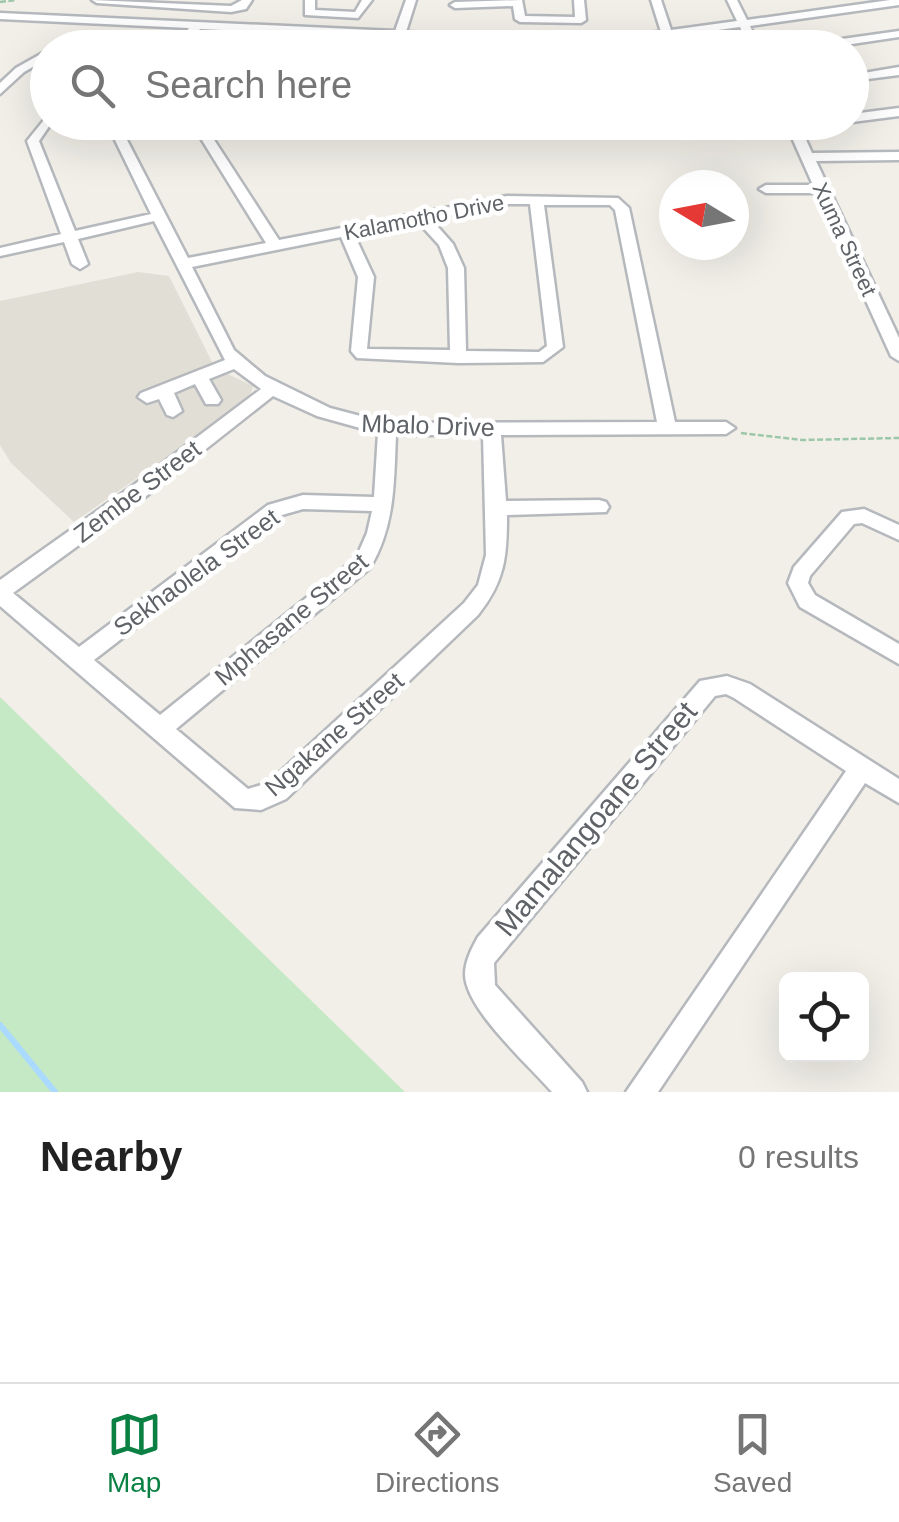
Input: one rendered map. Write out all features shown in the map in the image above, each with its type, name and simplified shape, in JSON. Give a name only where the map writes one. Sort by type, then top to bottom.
[{"type":"street","points":[[97,0],[230,10],[242,7],[247,0]]},
{"type":"street","points":[[310,0],[309,13],[346,16],[362,12],[367,0]]},
{"type":"street","points":[[402,30],[412,0]]},
{"type":"street","points":[[453,23],[455,2],[517,2],[520,19],[524,21],[574,22],[583,19],[579,0]]},
{"type":"street","points":[[656,0],[666,30]]},
{"type":"street","points":[[732,0],[747,30]]},
{"type":"street","points":[[698,30],[899,2]]},
{"type":"street","points":[[2,9],[264,30]]},
{"type":"street","points":[[194,30],[197,26]]},
{"type":"street","points":[[869,38],[899,34]]},
{"type":"street","points":[[0,90],[30,64]]},
{"type":"street","points":[[869,77],[899,71]]},
{"type":"street","points":[[869,111],[872,116]]},
{"type":"street","points":[[869,116],[899,112]]},
{"type":"street","points":[[34,140],[80,264]]},
{"type":"street","name":"Mbalo Drive","points":[[120,140],[235,362],[273,388],[344,421],[387,429],[726,428]]},
{"type":"street","points":[[208,140],[275,246]]},
{"type":"street","name":"Xuma Street","points":[[799,140],[891,318],[899,356]]},
{"type":"street","points":[[807,157],[899,156]]},
{"type":"street","points":[[766,189],[822,189]]},
{"type":"street","name":"Kalamotho Drive","points":[[182,264],[508,200],[608,199],[622,208],[667,427]]},
{"type":"street","points":[[346,232],[366,277],[360,352],[378,357],[544,357],[555,347],[536,200]]},
{"type":"street","points":[[0,252],[159,216]]},
{"type":"street","points":[[422,217],[446,244],[456,268],[458,358]]},
{"type":"street","points":[[146,397],[235,362]]},
{"type":"street","points":[[199,376],[212,400]]},
{"type":"street","name":"Zembe Street","points":[[0,592],[273,388]]},
{"type":"street","points":[[166,391],[173,412]]},
{"type":"street","name":"Ngakane Street","points":[[0,592],[244,800],[262,799],[277,792],[480,599],[494,576],[498,554],[492,428]]},
{"type":"street","name":"Mphasane Street","points":[[160,728],[362,563],[377,539],[387,429]]},
{"type":"street","name":"Sekhaolela Street","points":[[78,660],[276,510],[303,502],[381,504]]},
{"type":"street","points":[[494,508],[600,508]]},
{"type":"street","points":[[899,533],[864,516],[849,517],[801,573],[798,584],[807,601],[899,655]]},
{"type":"street","name":"Mamalangoane Street","points":[[572,1092],[485,995],[477,980],[477,965],[488,947],[700,696],[716,684],[742,691],[899,792]]},
{"type":"street","points":[[641,1092],[861,768]]},
{"type":"path","points":[[2,9],[17,0]]},
{"type":"path","points":[[726,428],[790,440],[899,438]]},
{"type":"shaded area","points":[[138,272],[169,276],[215,368],[253,386],[249,400],[74,522],[11,463],[0,445],[0,301]]},
{"type":"green space","points":[[0,697],[405,1092],[0,1092]]},
{"type":"waterway","points":[[0,1025],[55,1092]]}]
